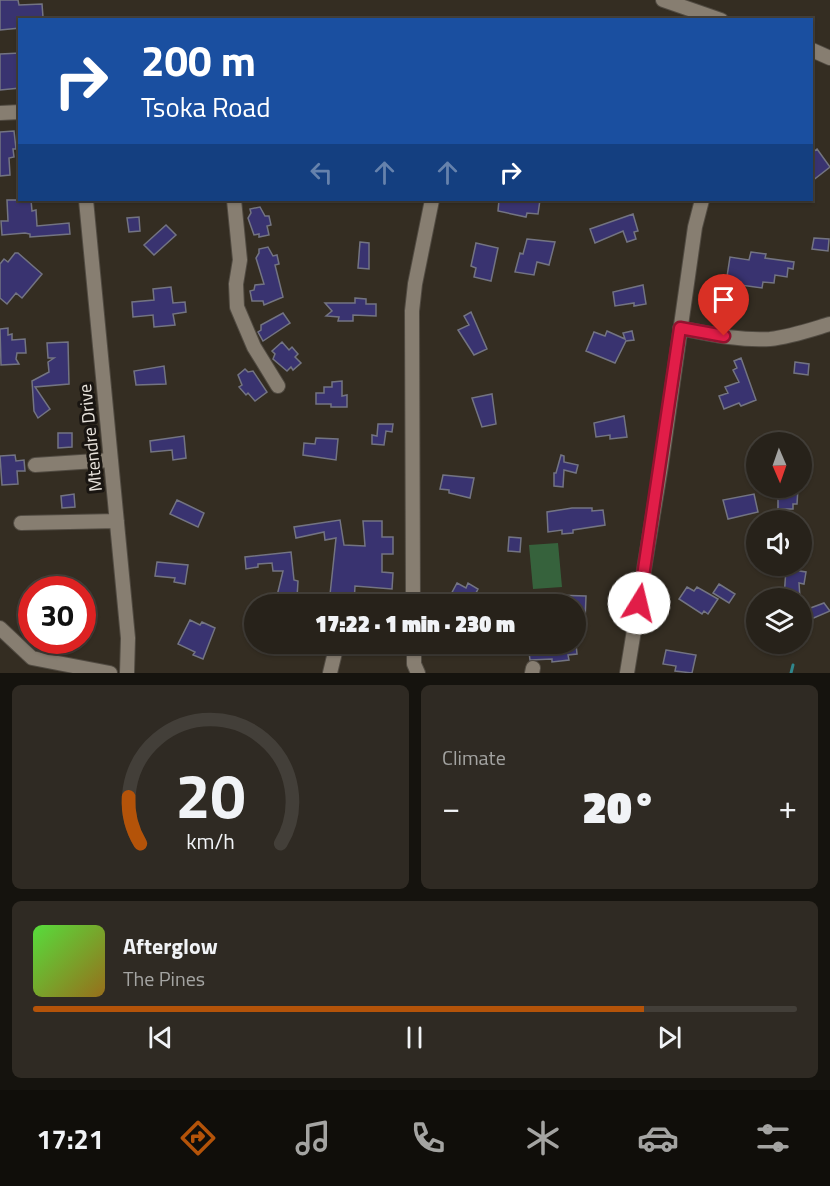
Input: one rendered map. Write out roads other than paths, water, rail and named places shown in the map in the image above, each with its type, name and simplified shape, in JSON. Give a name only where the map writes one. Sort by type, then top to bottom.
[{"type":"street","points":[[663,0],[715,18]]},
{"type":"street","points":[[813,50],[830,57]]},
{"type":"street","points":[[0,114],[18,112]]},
{"type":"street","name":"Mtendre Drive","points":[[86,201],[128,638],[127,673]]},
{"type":"street","points":[[234,201],[240,260],[236,284],[237,307],[254,347],[278,386]]},
{"type":"street","points":[[413,594],[412,311],[415,284],[432,201]]},
{"type":"street","points":[[627,673],[701,202]]},
{"type":"street","points":[[680,328],[724,336],[760,339],[783,337],[830,324]]},
{"type":"street","points":[[35,465],[111,460]]},
{"type":"street","points":[[21,523],[117,521]]},
{"type":"street","points":[[0,628],[32,658],[79,670],[110,673]]},
{"type":"street","points":[[330,673],[335,654]]},
{"type":"street","points":[[414,654],[414,664],[418,673]]},
{"type":"waterway","points":[[791,673],[793,665]]}]
